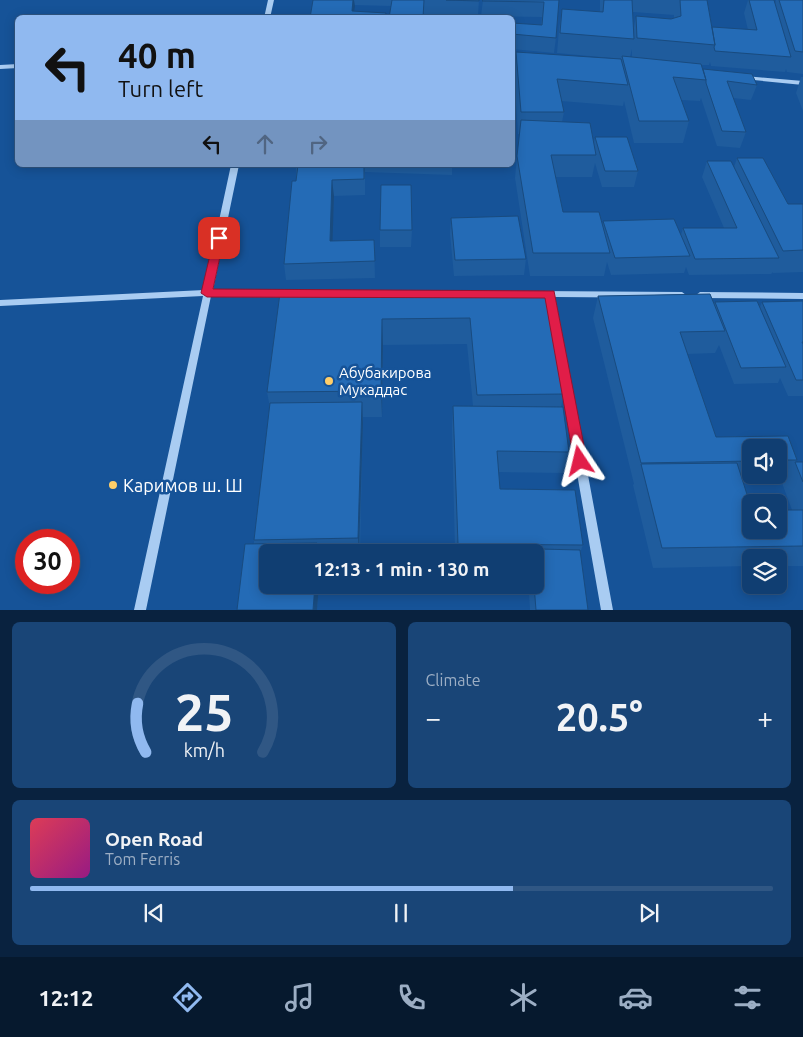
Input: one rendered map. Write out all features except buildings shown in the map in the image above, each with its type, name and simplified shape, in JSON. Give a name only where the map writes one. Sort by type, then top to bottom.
[{"type":"street","points":[[268,15],[271,0]]},
{"type":"street","points":[[0,67],[15,66]]},
{"type":"street","points":[[735,78],[803,83]]},
{"type":"street","points":[[140,610],[235,167]]},
{"type":"street","points":[[0,303],[207,293],[295,294]]},
{"type":"street","points":[[521,294],[803,296]]},
{"type":"street","points":[[550,294],[607,610]]},
{"type":"place","name":"Абубакирова Мукаддас","points":[[329,381]]},
{"type":"place","name":"Каримов ш. Ш","points":[[113,485]]},
{"type":"route","points":[[219,238],[207,293],[550,294],[580,461]]}]
